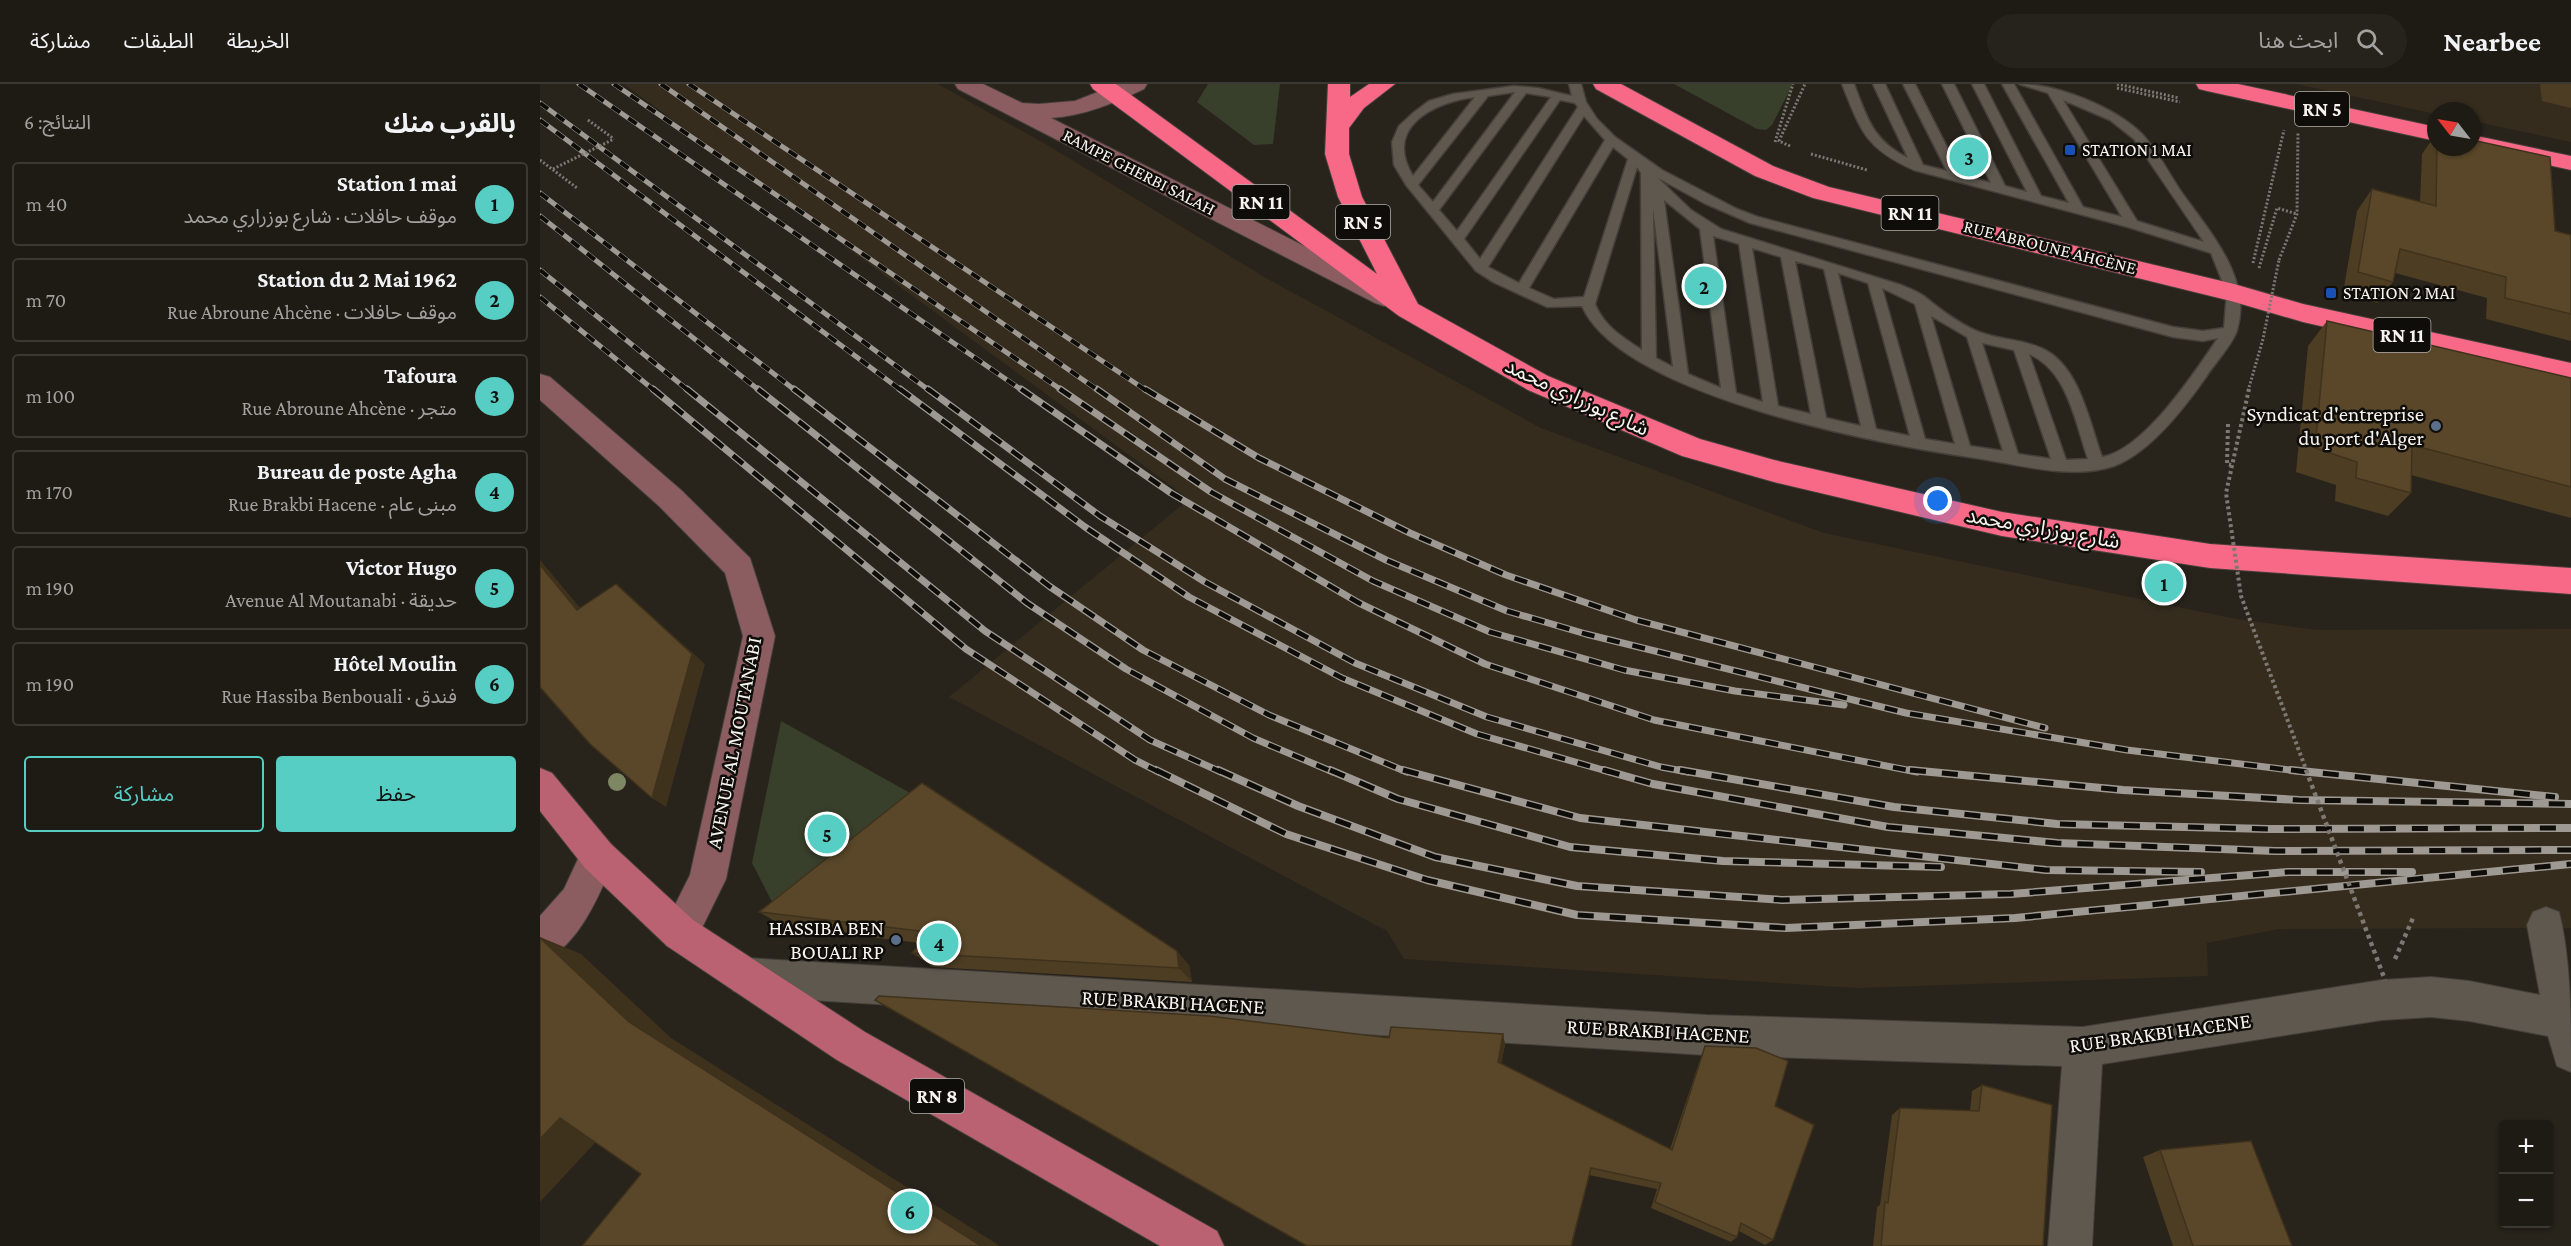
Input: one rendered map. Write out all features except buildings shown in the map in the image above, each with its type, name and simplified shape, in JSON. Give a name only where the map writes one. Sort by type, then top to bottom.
[{"type":"highway","name":"RN 5","points":[[1339,84],[1337,154],[1350,197],[1408,310]]},
{"type":"highway","points":[[1338,127],[1356,103],[1384,84]]},
{"type":"highway","name":"RUE ABROUNE AHCÈNE","points":[[1604,84],[1764,171],[1822,193],[2234,293]]},
{"type":"highway","name":"RN 5","points":[[2207,84],[2427,132]]},
{"type":"highway","name":"RN 11","points":[[1107,89],[1408,310]]},
{"type":"highway","points":[[2481,144],[2571,164]]},
{"type":"highway","name":"RN 11","points":[[2234,293],[2303,313],[2571,373]]},
{"type":"highway","name":"شارع بوزراري محمد","points":[[1408,310],[1538,383],[1692,448],[1786,474],[2002,524],[2210,556],[2571,580]]},
{"type":"main road","name":"RAMPE GHERBI SALAH","points":[[966,84],[1408,310]]},
{"type":"main road","points":[[1013,108],[1060,111],[1086,107],[1107,89],[1136,84]]},
{"type":"main road","name":"AVENUE AL MOUTANABI","points":[[540,384],[670,498],[740,567],[759,636],[708,879],[680,933]]},
{"type":"main road","name":"RN 8","points":[[540,784],[598,856],[680,933],[851,1046],[1202,1246]]},
{"type":"main road","points":[[540,944],[577,902],[598,856]]},
{"type":"street","points":[[2546,925],[2569,1031]]},
{"type":"street","name":"RUE BRAKBI HACENE","points":[[747,977],[1706,1035],[2084,1047],[2402,999],[2431,997],[2469,1001],[2569,1031]]},
{"type":"street","points":[[2070,1246],[2084,1047]]},
{"type":"lane","points":[[1575,84],[1582,104],[1611,140],[1634,157],[1721,208],[1754,220],[2173,332],[2203,336],[2230,332]]},
{"type":"lane","points":[[1848,84],[1870,136],[1892,156],[1956,177],[2080,212],[2132,224],[2217,250]]},
{"type":"lane","points":[[1879,84],[1918,166]]},
{"type":"lane","points":[[1909,84],[1956,177]]},
{"type":"lane","points":[[1948,84],[2000,189]]},
{"type":"lane","points":[[1978,84],[2037,200]]},
{"type":"lane","points":[[2008,84],[2080,212]]},
{"type":"lane","points":[[1634,157],[1588,301],[1591,314],[1600,327],[1649,362],[1729,397],[1820,422],[1919,443],[2061,466],[2097,464],[2111,461],[2131,450],[2147,437],[2188,392],[2230,332],[2234,293],[2217,250],[2138,137],[2114,118],[2052,91],[2025,84]]},
{"type":"lane","points":[[1582,104],[1558,95],[1523,90],[1486,91],[1433,103],[1403,128],[1398,142],[1400,165],[1412,185],[1432,212],[1481,268],[1498,279],[1552,304],[1588,301]]},
{"type":"lane","points":[[1432,212],[1523,90]]},
{"type":"lane","points":[[1412,185],[1486,91]]},
{"type":"lane","points":[[2052,91],[2132,224]]},
{"type":"lane","points":[[1457,240],[1558,95]]},
{"type":"lane","points":[[1481,268],[1582,104]]},
{"type":"lane","points":[[1522,289],[1611,140]]},
{"type":"lane","points":[[1634,157],[1656,186],[1671,201],[1706,227],[1745,242],[1874,281],[1920,299],[1956,326],[1973,334],[2040,352],[2058,365],[2066,377],[2097,464]]},
{"type":"lane","points":[[1646,172],[1649,362]]},
{"type":"lane","points":[[1656,186],[1681,377]]},
{"type":"lane","points":[[1706,227],[1729,397]]},
{"type":"lane","points":[[1745,242],[1771,409]]},
{"type":"lane","points":[[1788,255],[1820,422]]},
{"type":"lane","points":[[1830,268],[1870,433]]},
{"type":"lane","points":[[1874,281],[1919,443]]},
{"type":"lane","points":[[1920,299],[1964,451]]},
{"type":"lane","points":[[1973,334],[2012,458]]},
{"type":"lane","points":[[2019,345],[2061,466]]},
{"type":"path","points":[[2117,84],[2185,99]]},
{"type":"path","points":[[553,169],[614,139],[588,120]]},
{"type":"path","points":[[2229,465],[2263,339],[2279,260],[2297,214],[2298,124]]},
{"type":"path","points":[[540,160],[577,188]]},
{"type":"path","points":[[2228,424],[2229,465],[2226,493],[2241,596],[2385,980],[2413,918]]},
{"type":"shaded area","points":[[624,84],[938,84],[1049,146],[1266,278],[1541,428],[1824,533],[2231,618],[2317,630],[2571,629],[2571,928],[2279,929],[2207,943],[2208,976],[1857,988],[1404,959],[1387,931],[949,697],[1189,499]]},
{"type":"shaded area","points":[[2296,84],[2571,84],[2571,142],[2481,123],[2481,102],[2427,102],[2427,112]]},
{"type":"green space","points":[[1208,84],[1280,84],[1273,144],[1254,145],[1197,102]]},
{"type":"green space","points":[[1674,84],[1793,84],[1772,125],[1766,130],[1757,129]]},
{"type":"green space","points":[[781,721],[930,804],[785,927],[752,863]]},
{"type":"railway","points":[[579,84],[1023,391]]},
{"type":"railway","points":[[614,84],[1063,391]]},
{"type":"railway","points":[[661,84],[1099,391]]},
{"type":"railway","points":[[689,84],[1147,391]]},
{"type":"railway","points":[[540,103],[930,391]]},
{"type":"railway","points":[[540,120],[902,391]]},
{"type":"railway","points":[[540,193],[796,391]]},
{"type":"railway","points":[[540,216],[760,391]]},
{"type":"railway","points":[[540,270],[689,391]]},
{"type":"railway","points":[[540,297],[655,391]]},
{"type":"railway","points":[[653,389],[966,649],[1135,760],[1159,772]]},
{"type":"railway","points":[[687,389],[985,631],[1150,740],[1221,772]]},
{"type":"railway","points":[[758,389],[1027,603],[1126,669],[1253,738],[1333,772]]},
{"type":"railway","points":[[794,389],[1049,586],[1143,650],[1269,715],[1407,772]]},
{"type":"railway","points":[[900,389],[1085,527],[1189,597],[1342,678],[1477,734],[1610,772]]},
{"type":"railway","points":[[928,389],[1100,516],[1205,582],[1355,663],[1487,717],[1661,767],[1688,772]]},
{"type":"railway","points":[[1021,389],[1171,493],[1359,603],[1485,664],[1654,720],[1917,772]]},
{"type":"railway","points":[[1060,389],[1211,492],[1373,581],[1490,632],[1624,670],[1735,691],[1844,705]]},
{"type":"railway","points":[[1097,389],[1225,479],[1386,560],[1507,611],[1586,634],[1906,713],[2127,750],[2306,772]]},
{"type":"railway","points":[[1145,389],[1259,458],[1410,533],[1506,575],[1636,620],[2045,728]]},
{"type":"railway","points":[[1156,770],[1286,834],[1427,880],[1577,915],[1786,928],[2015,918],[2571,864]]},
{"type":"railway","points":[[1218,770],[1298,806],[1435,857],[1577,886],[1782,900],[2011,894],[2288,872],[2412,872]]},
{"type":"railway","points":[[1330,770],[1398,799],[1570,847],[1723,861],[1941,867]]},
{"type":"railway","points":[[1403,770],[1580,818],[2046,870],[2201,872]]},
{"type":"railway","points":[[1604,770],[1653,784],[1888,827],[2057,843],[2275,851],[2571,850]]},
{"type":"railway","points":[[1680,770],[1894,807],[2057,824],[2269,829],[2571,828]]},
{"type":"railway","points":[[1910,770],[2123,790],[2299,800],[2571,804]]},
{"type":"railway","points":[[2291,770],[2555,797]]},
{"type":"place","name":"STATION 1 MAI","points":[[2070,150]]},
{"type":"place","name":"Tafoura","points":[[1969,157]]},
{"type":"place","name":"Station du 2 Mai 1962","points":[[1704,286]]},
{"type":"place","name":"STATION 2 MAI","points":[[2331,293]]},
{"type":"place","name":"Syndicat d'entreprise du port d'Alger","points":[[2436,426]]},
{"type":"place","name":"Station 1 mai","points":[[2164,583]]},
{"type":"place","name":"Victor Hugo","points":[[827,834]]},
{"type":"place","name":"HASSIBA BEN BOUALI RP","points":[[896,940]]},
{"type":"place","name":"Bureau de poste Agha","points":[[939,943]]},
{"type":"place","name":"Hôtel Moulin","points":[[910,1211]]}]
